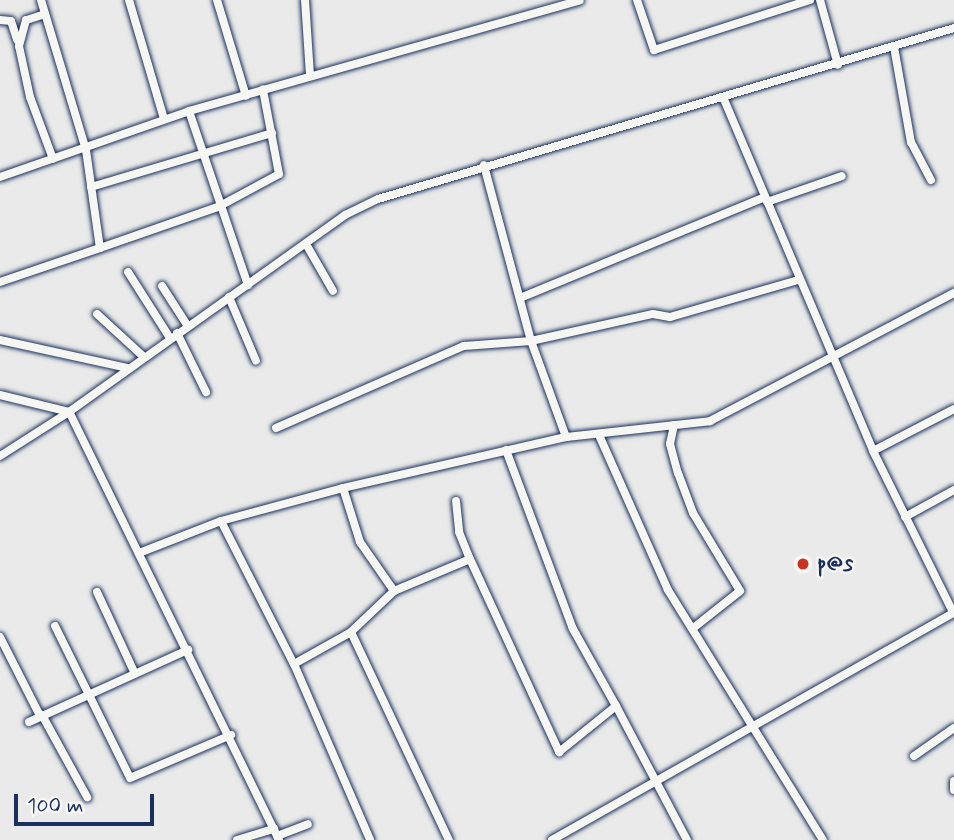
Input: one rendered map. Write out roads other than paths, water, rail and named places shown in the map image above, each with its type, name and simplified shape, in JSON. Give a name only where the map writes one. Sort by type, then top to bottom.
[{"type":"street","points":[[41,0],[86,150],[100,248]]},
{"type":"street","points":[[129,0],[164,119]]},
{"type":"street","points":[[217,0],[246,96]]},
{"type":"street","points":[[305,0],[310,76]]},
{"type":"street","points":[[0,177],[86,150],[188,111],[580,0]]},
{"type":"street","points":[[637,0],[654,50],[810,0]]},
{"type":"street","points":[[820,0],[838,65]]},
{"type":"street","points":[[19,46],[26,20],[45,14]]},
{"type":"street","points":[[0,20],[11,21],[30,97],[53,159]]},
{"type":"street","points":[[0,456],[69,412],[187,325],[345,215],[378,199],[484,165],[838,65],[954,28]]},
{"type":"street","points":[[894,47],[911,142],[931,180]]},
{"type":"street","points":[[0,282],[218,207],[279,174],[263,90]]},
{"type":"street","points":[[552,840],[657,784],[954,612],[873,451],[798,280],[723,97]]},
{"type":"street","points":[[188,111],[218,207],[248,285]]},
{"type":"street","points":[[91,187],[272,133]]},
{"type":"street","points":[[484,165],[531,341],[566,437]]},
{"type":"street","points":[[520,298],[766,200],[842,176]]},
{"type":"street","points":[[306,244],[333,290]]},
{"type":"street","points":[[128,272],[173,335],[206,392]]},
{"type":"street","points":[[276,428],[464,346],[531,341],[653,314],[670,317],[798,280]]},
{"type":"street","points":[[162,286],[187,325]]},
{"type":"street","points":[[139,553],[221,522],[343,488],[506,450],[566,437],[710,421],[954,293]]},
{"type":"street","points":[[229,297],[256,361]]},
{"type":"street","points":[[97,314],[144,357]]},
{"type":"street","points":[[0,340],[127,368]]},
{"type":"street","points":[[0,395],[69,412],[277,835]]},
{"type":"street","points":[[873,451],[954,409]]},
{"type":"street","points":[[674,425],[670,444],[685,493],[740,591],[692,629]]},
{"type":"street","points":[[599,435],[648,554],[823,840]]},
{"type":"street","points":[[506,450],[573,629],[687,840]]},
{"type":"street","points":[[343,488],[360,542],[394,591]]},
{"type":"street","points":[[905,517],[954,490]]},
{"type":"street","points":[[456,501],[459,532],[470,559],[559,752],[616,706]]},
{"type":"street","points":[[221,522],[294,664],[370,840]]},
{"type":"street","points":[[294,664],[351,632],[394,591],[470,559]]},
{"type":"street","points":[[97,592],[135,674]]},
{"type":"street","points":[[55,626],[130,778],[230,735]]},
{"type":"street","points":[[351,632],[449,840]]},
{"type":"street","points":[[0,637],[87,797]]},
{"type":"street","points":[[29,722],[188,650]]},
{"type":"street","points":[[914,756],[954,728]]},
{"type":"street","points":[[954,781],[954,790]]},
{"type":"street","points":[[237,840],[277,835],[308,824]]},
{"type":"place","name":"p@s","points":[[803,564]]}]
